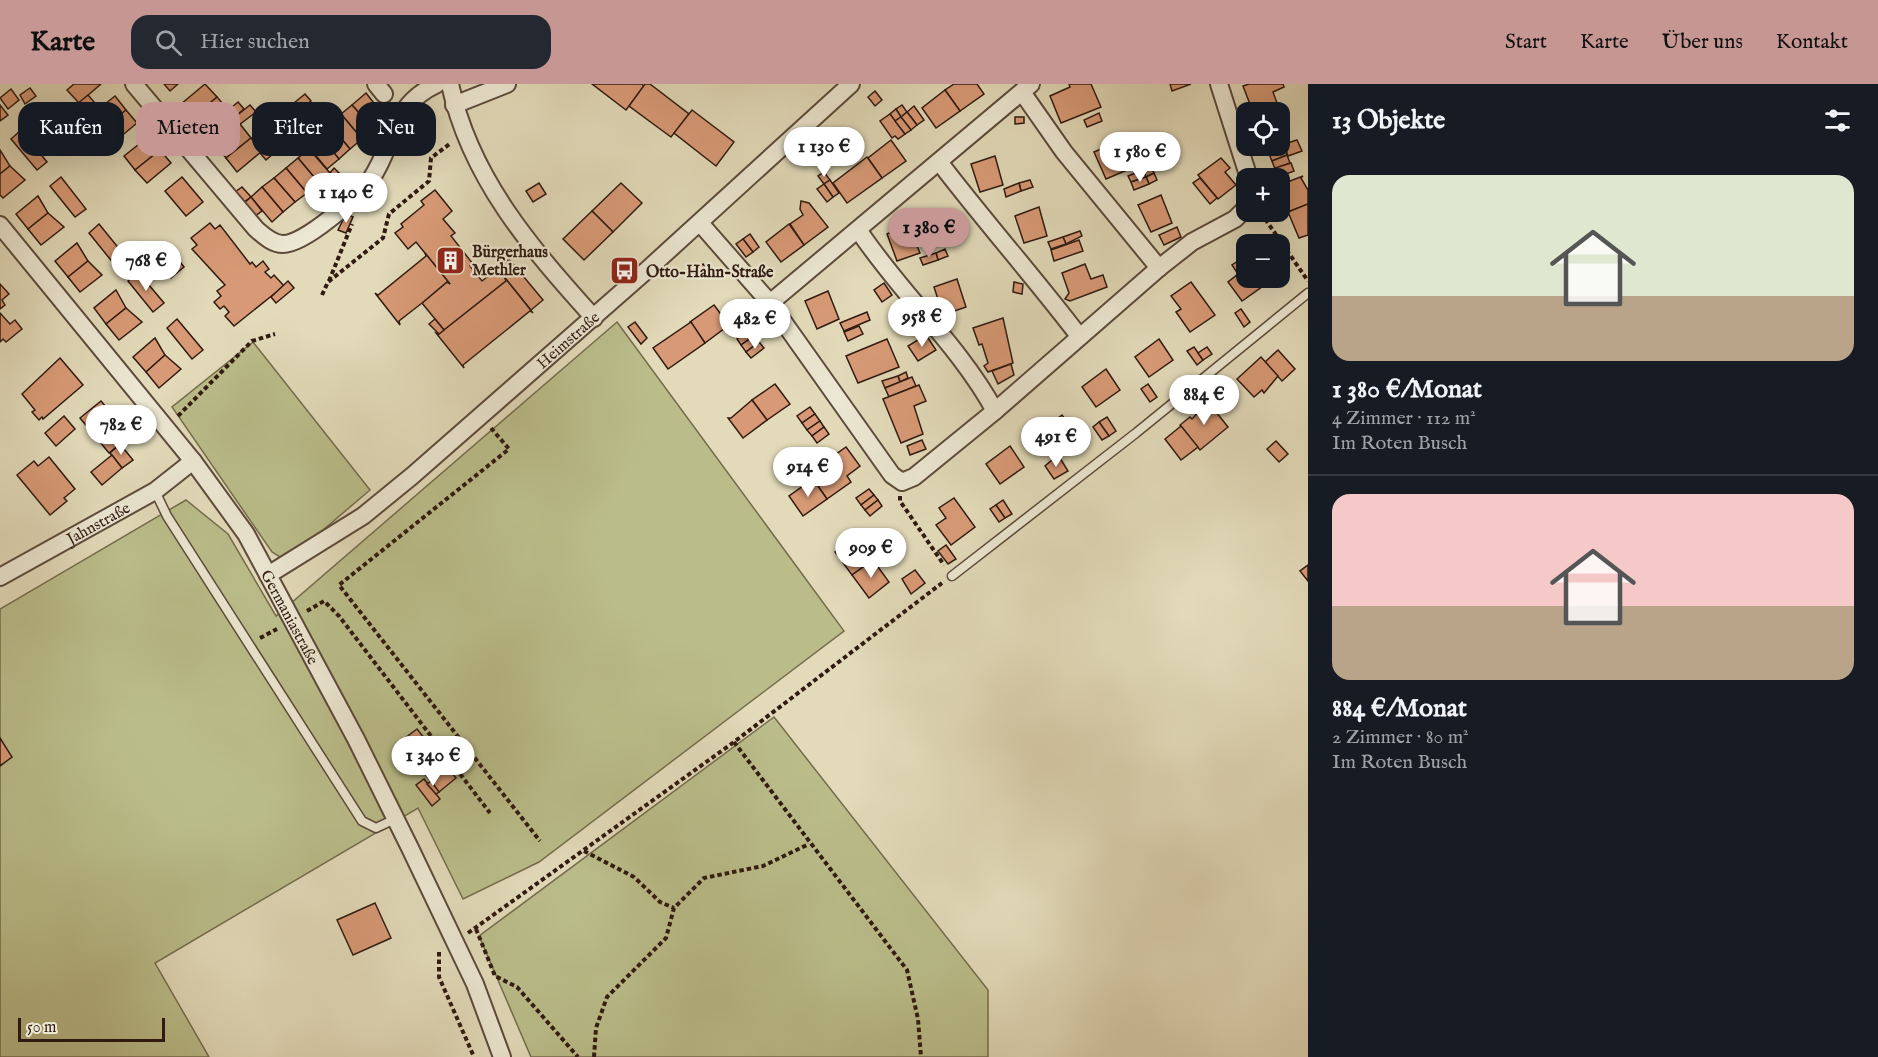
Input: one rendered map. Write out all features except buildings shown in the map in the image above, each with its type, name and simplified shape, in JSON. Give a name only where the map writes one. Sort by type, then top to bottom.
[{"type":"street","points":[[134,84],[256,229],[268,239],[282,244],[295,241],[358,194],[372,178],[402,111],[411,99],[437,84]]},
{"type":"street","points":[[450,84],[454,105],[464,134],[496,199],[523,237],[594,318]]},
{"type":"street","points":[[454,105],[507,84]]},
{"type":"street","name":"Heimstraße","points":[[268,575],[363,516],[594,318],[851,84]]},
{"type":"street","points":[[1219,84],[1247,168]]},
{"type":"street","points":[[770,303],[940,163],[1026,88],[1064,152],[1159,268]]},
{"type":"street","points":[[940,163],[975,210],[1031,273],[1079,336]]},
{"type":"street","points":[[700,223],[770,303],[892,475],[902,482],[914,477],[995,411],[1159,268],[1192,242],[1236,218]]},
{"type":"street","name":"Germaniastraße","points":[[0,225],[193,461],[246,534],[395,819],[475,984],[502,1057]]},
{"type":"street","points":[[859,231],[886,271],[977,377],[995,411]]},
{"type":"street","name":"Jahnstraße","points":[[0,577],[155,491],[193,461]]},
{"type":"lane","points":[[952,576],[1136,433],[1308,292]]},
{"type":"lane","points":[[155,491],[167,516],[362,821],[375,828],[395,819]]},
{"type":"path","points":[[328,282],[383,238],[389,214],[429,181],[431,158],[464,134]]},
{"type":"path","points":[[322,296],[361,205],[358,194]]},
{"type":"path","points":[[1266,222],[1308,281]]},
{"type":"path","points":[[164,428],[252,341],[275,334]]},
{"type":"path","points":[[481,416],[509,449],[339,585],[540,841]]},
{"type":"path","points":[[454,941],[476,929],[734,742],[952,576],[900,501],[902,482]]},
{"type":"path","points":[[249,645],[324,602],[339,616],[490,813]]},
{"type":"path","points":[[734,742],[809,844],[907,970],[918,1019],[921,1057]]},
{"type":"path","points":[[594,1057],[596,1028],[607,997],[666,938],[674,908],[704,878],[763,866],[809,844]]},
{"type":"path","points":[[584,851],[634,877],[660,902],[674,908]]},
{"type":"path","points":[[476,929],[495,976],[517,987],[578,1057]]},
{"type":"path","points":[[439,951],[439,977],[474,1057]]},
{"type":"green space","points":[[617,322],[844,631],[539,862],[463,899],[418,808],[155,963],[209,1057],[0,1057],[0,609],[186,500],[228,534],[276,616]]},
{"type":"green space","points":[[253,342],[370,490],[296,553],[280,557],[272,552],[172,407]]},
{"type":"green space","points":[[774,717],[988,990],[988,1057],[531,1057],[479,936]]},
{"type":"place","name":"Bürgerhaus Methler","points":[[451,260]]},
{"type":"place","name":"Otto-Hahn-Straße","points":[[625,271]]}]
